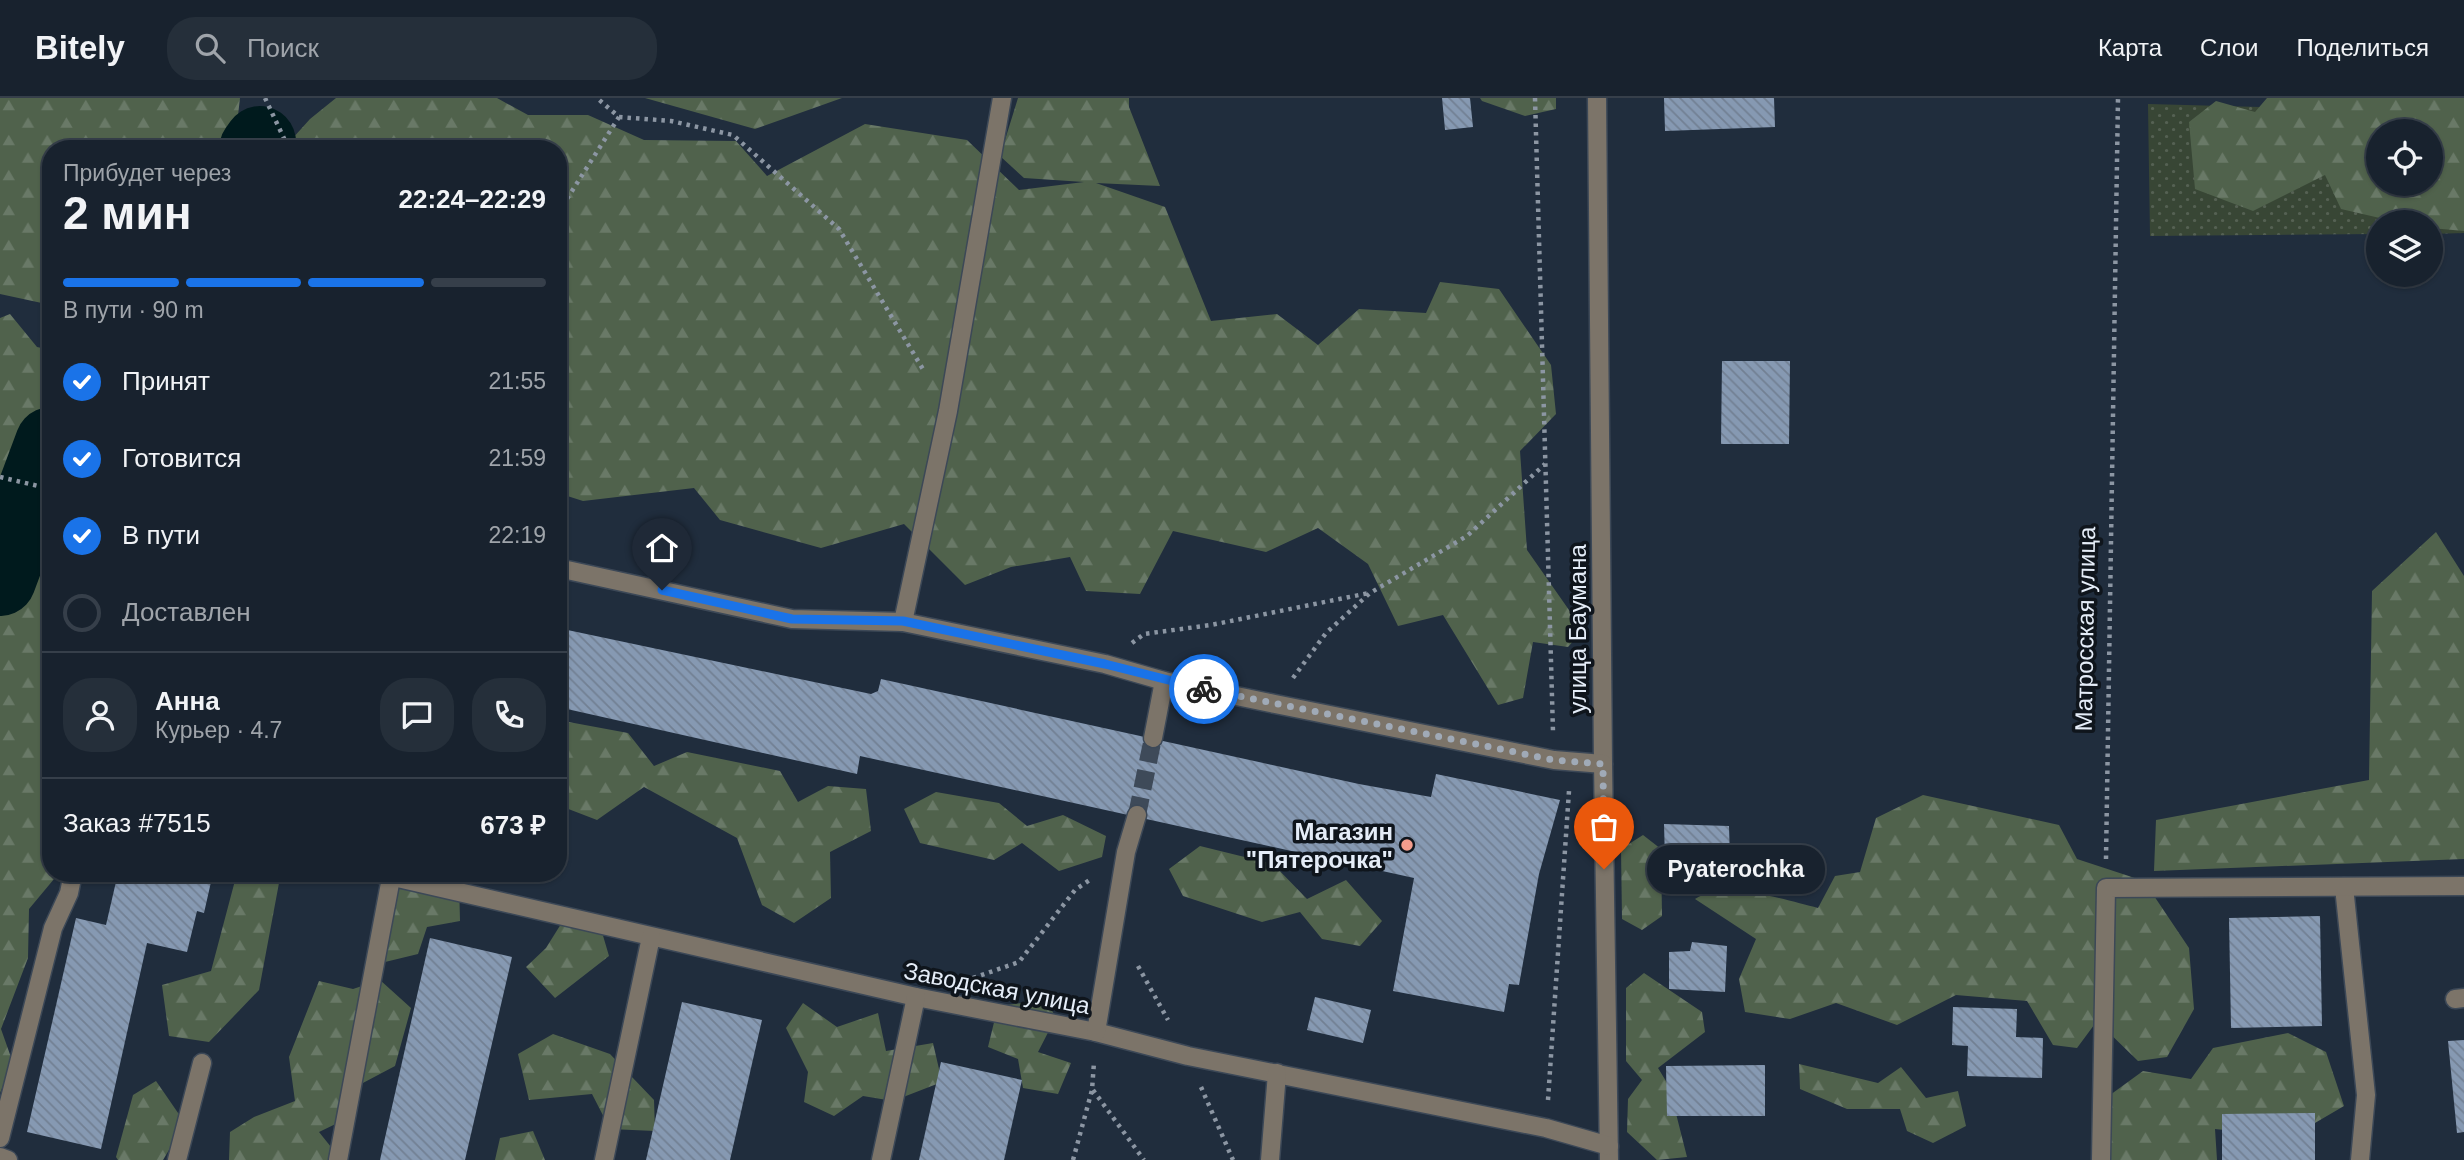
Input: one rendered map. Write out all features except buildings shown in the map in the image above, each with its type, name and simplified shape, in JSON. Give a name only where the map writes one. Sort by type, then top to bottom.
[{"type":"street","points":[[903,621],[948,411],[1002,98]]},
{"type":"street","name":"улица Баумана","points":[[1597,98],[1609,1153]]},
{"type":"street","points":[[567,570],[792,619],[903,621],[1275,704],[1554,760],[1603,764]]},
{"type":"street","points":[[1153,738],[1164,681]]},
{"type":"street","points":[[1096,1032],[1126,852],[1137,816]]},
{"type":"street","points":[[0,1138],[53,928],[71,882]]},
{"type":"street","points":[[338,1160],[382,882]]},
{"type":"street","name":"Заводская улица","points":[[413,882],[916,997],[1096,1032],[1188,1056],[1546,1128],[1609,1153]]},
{"type":"street","points":[[2101,1160],[2106,888],[2464,886]]},
{"type":"street","points":[[2344,887],[2366,1095],[2360,1160]]},
{"type":"street","points":[[604,1160],[651,937]]},
{"type":"street","points":[[881,1160],[916,997]]},
{"type":"street","points":[[177,1160],[202,1063]]},
{"type":"street","points":[[1270,1160],[1277,1073]]},
{"type":"street","points":[[0,1157],[8,1160]]},
{"type":"path","points":[[265,98],[285,140]]},
{"type":"path","points":[[597,98],[619,117],[671,121],[733,135],[820,212],[839,229],[948,411]]},
{"type":"path","points":[[1535,98],[1553,779],[1569,787],[1546,1128]]},
{"type":"path","name":"Матросская улица","points":[[2106,888],[2118,98]]},
{"type":"path","points":[[567,199],[619,117]]},
{"type":"path","points":[[1275,704],[1326,633],[1370,593],[1467,536],[1545,464]]},
{"type":"path","points":[[0,477],[42,487]]},
{"type":"path","points":[[1105,664],[1144,634],[1211,625],[1370,593]]},
{"type":"path","points":[[968,979],[1020,962],[1075,891],[1126,852]]},
{"type":"path","points":[[1073,1160],[1092,1090],[1096,1032]]},
{"type":"path","points":[[1092,1090],[1143,1160]]},
{"type":"green space","points":[[0,98],[240,98],[236,133],[230,140],[42,140],[42,303],[0,294]]},
{"type":"green space","points":[[336,98],[497,98],[528,115],[588,115],[644,140],[736,141],[767,176],[865,124],[967,140],[1019,190],[1084,182],[1024,178],[1000,156],[1018,98],[1129,98],[1129,107],[1160,186],[1096,183],[1165,207],[1211,321],[1277,314],[1318,345],[1359,309],[1426,313],[1440,282],[1499,289],[1551,365],[1556,414],[1520,451],[1527,550],[1583,630],[1568,647],[1533,642],[1523,698],[1498,705],[1443,615],[1398,626],[1368,564],[1318,528],[1266,552],[1173,531],[1140,594],[1086,591],[1070,557],[1011,567],[965,585],[904,524],[821,548],[720,520],[694,488],[583,501],[567,496],[567,140],[291,140],[310,119]]},
{"type":"green space","points":[[645,98],[842,98],[755,129]]},
{"type":"green space","points":[[1480,98],[1556,98],[1556,109],[1525,116]]},
{"type":"green space","points":[[2267,98],[2464,98],[2464,231],[2443,229],[2443,210],[2366,210],[2366,215],[2341,209],[2325,175],[2253,211],[2195,189],[2189,122],[2216,101],[2255,112]]},
{"type":"green space","points":[[2464,98],[2464,233],[2443,234],[2443,210],[2366,210],[2366,234],[2150,236],[2148,104],[2372,110]]},
{"type":"green space","points":[[10,314],[37,347],[42,348],[42,882],[52,882],[29,909],[28,958],[1,1029],[13,1063],[0,1093],[0,318]]},
{"type":"green space","points":[[2436,532],[2464,576],[2464,859],[2154,871],[2156,820],[2369,780],[2372,591]]},
{"type":"green space","points":[[567,722],[628,733],[654,766],[687,752],[780,771],[798,802],[828,786],[866,789],[871,831],[830,852],[831,898],[794,923],[762,905],[737,838],[644,787],[597,820],[567,808]]},
{"type":"green space","points":[[936,792],[999,803],[1027,826],[1063,815],[1106,836],[1102,857],[1059,871],[1022,843],[994,860],[920,843],[904,809]]},
{"type":"green space","points":[[1923,795],[2059,825],[2077,859],[2144,881],[2189,948],[2194,1009],[2167,1057],[2138,1061],[2097,1021],[2077,1048],[2053,1045],[2027,1001],[1956,995],[1897,1025],[1836,1003],[1790,1019],[1745,1012],[1739,979],[1756,939],[1695,899],[1722,891],[1738,891],[1818,908],[1835,876],[1860,872],[1876,818]]},
{"type":"green space","points":[[1643,835],[1661,849],[1662,916],[1642,930],[1622,919],[1621,849]]},
{"type":"green space","points":[[1200,846],[1273,864],[1307,899],[1346,880],[1382,921],[1360,946],[1322,939],[1300,912],[1262,922],[1183,896],[1169,869]]},
{"type":"green space","points":[[235,882],[278,882],[259,990],[209,1042],[169,1036],[162,985],[211,971]]},
{"type":"green space","points":[[404,882],[459,882],[460,921],[427,927],[418,954],[385,962],[376,926]]},
{"type":"green space","points":[[571,908],[599,922],[609,956],[555,998],[526,967],[546,948]]},
{"type":"green space","points":[[1644,973],[1702,1012],[1705,1032],[1658,1068],[1669,1086],[1687,1157],[1657,1160],[1627,1132],[1628,1099],[1642,1080],[1626,1061],[1626,988]]},
{"type":"green space","points":[[380,980],[411,1008],[395,1066],[361,1084],[348,1118],[319,1132],[339,1157],[338,1160],[229,1160],[230,1132],[254,1117],[295,1101],[289,1057],[319,981],[353,989]]},
{"type":"green space","points":[[1045,1000],[1056,1017],[1038,1052],[1071,1063],[1058,1094],[1023,1088],[1018,1059],[988,1047],[998,1006]]},
{"type":"green space","points":[[803,1003],[837,1027],[878,1013],[886,1051],[933,1043],[942,1082],[893,1101],[863,1096],[834,1116],[804,1102],[808,1072],[786,1028]]},
{"type":"green space","points":[[2288,1033],[2326,1052],[2344,1106],[2291,1137],[2215,1129],[2217,1160],[2108,1160],[2110,1095],[2143,1071],[2191,1079],[2213,1048]]},
{"type":"green space","points":[[553,1034],[610,1054],[654,1100],[655,1131],[610,1129],[592,1094],[529,1100],[518,1054]]},
{"type":"green space","points":[[1799,1064],[1878,1083],[1901,1067],[1926,1098],[1958,1091],[1966,1126],[1933,1143],[1907,1131],[1900,1109],[1847,1109],[1800,1089]]},
{"type":"green space","points":[[156,1081],[185,1123],[163,1160],[118,1160],[116,1157],[133,1095]]},
{"type":"green space","points":[[533,1131],[545,1160],[495,1160],[500,1138]]},
{"type":"waterway","points":[[0,580],[42,467]]},
{"type":"tunnel","points":[[1137,815],[1153,738]]},
{"type":"way so far","points":[[1204,689],[1554,760],[1603,764],[1604,869]]},
{"type":"place","name":"Магазин \"Пятерочка\"","points":[[1407,845]]},
{"type":"place","name":"Pyaterochka","points":[[1604,869]]},
{"type":"route","points":[[662,590],[792,619],[903,621],[1105,664],[1204,689]]}]
